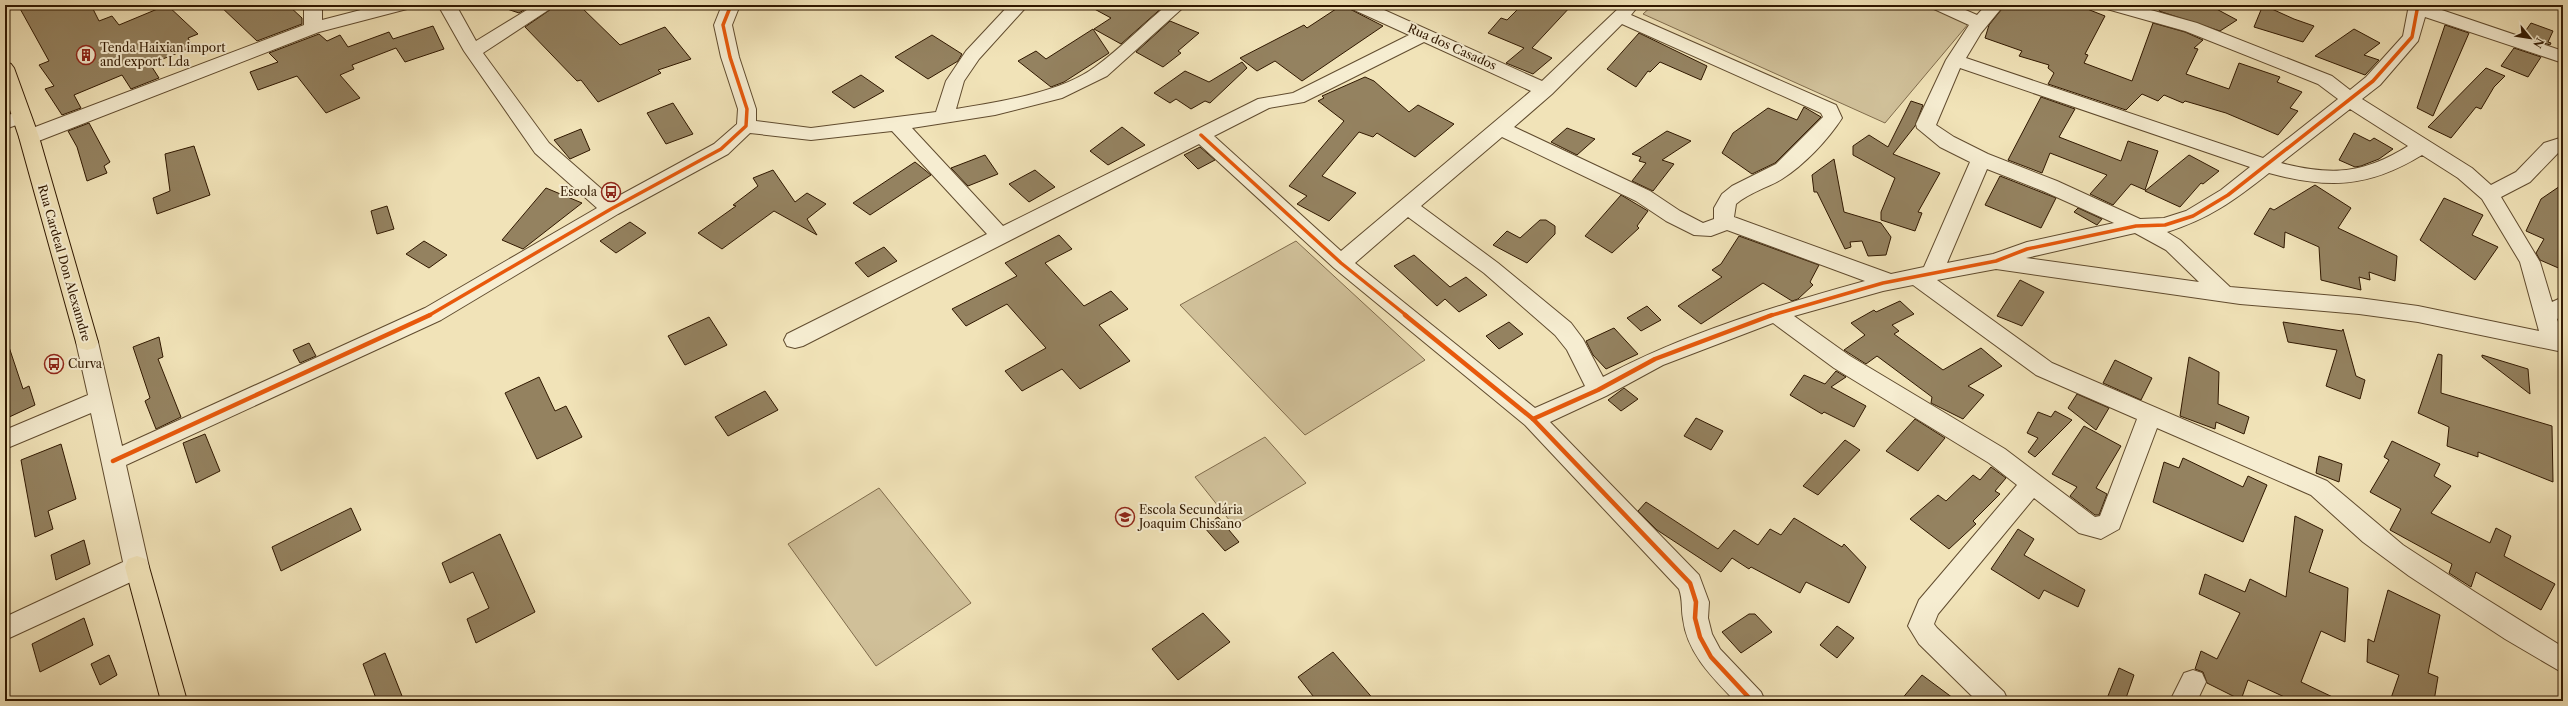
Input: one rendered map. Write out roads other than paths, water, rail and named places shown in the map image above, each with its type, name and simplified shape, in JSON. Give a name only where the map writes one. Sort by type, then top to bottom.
[{"type":"main road","name":"Rua Cardeal Don Alexamdre","points":[[5,68],[13,120],[29,137],[86,342]]},
{"type":"main road","points":[[137,567],[174,701]]},
{"type":"street","points":[[313,5],[313,28]]},
{"type":"street","points":[[29,137],[313,28],[401,5]]},
{"type":"street","points":[[447,5],[473,51],[542,148],[611,209]]},
{"type":"street","points":[[473,51],[547,5]]},
{"type":"street","points":[[113,461],[433,314],[611,209],[721,149],[746,126],[747,109],[730,57],[723,25],[731,5]]},
{"type":"street","points":[[944,117],[955,81],[972,55],[1019,5]]},
{"type":"street","points":[[746,126],[810,134],[897,124],[994,109],[1055,94],[1101,72],[1177,5]]},
{"type":"street","name":"Rua dos Casados","points":[[1358,5],[1546,90]]},
{"type":"street","points":[[1940,5],[1979,23]]},
{"type":"street","points":[[1995,5],[1979,23],[1955,60],[1926,124],[1947,142],[1981,160],[2057,189],[2174,245],[2223,293]]},
{"type":"street","points":[[1996,261],[2223,293],[2418,314],[2558,343],[2554,310],[2530,262],[2489,194],[2465,173],[2366,112],[2325,80],[2294,66],[2191,27],[2113,5]]},
{"type":"street","points":[[1533,419],[1598,390],[1656,359],[1775,314],[1891,282],[1996,261],[2027,249],[2136,226],[2165,225],[2193,216],[2228,195],[2373,81],[2412,37],[2418,7],[2563,57]]},
{"type":"street","points":[[1341,263],[1546,90],[1626,11],[1829,109],[1833,118],[1806,148],[1776,174],[1754,182],[1728,200],[1723,209],[1723,218],[1726,222],[1891,282]]},
{"type":"street","points":[[795,340],[999,235],[1265,103],[1297,98],[1424,36]]},
{"type":"street","points":[[1955,60],[2053,96],[2266,166],[2324,177],[2350,177],[2385,168],[2421,147]]},
{"type":"street","points":[[897,124],[999,235]]},
{"type":"street","points":[[1501,129],[1643,196],[1673,216],[1701,230],[1711,229],[1726,222]]},
{"type":"street","points":[[1201,134],[1341,263],[1533,419],[1690,583],[1696,602],[1695,618],[1700,638],[1711,658],[1752,701]]},
{"type":"street","points":[[2489,194],[2523,177],[2551,148],[2563,143]]},
{"type":"street","points":[[1924,276],[1981,160]]},
{"type":"street","points":[[1408,207],[1491,268],[1563,329],[1575,345],[1598,390]]},
{"type":"street","points":[[1924,276],[2044,369],[2319,488],[2331,496],[2370,534],[2563,661]]},
{"type":"street","points":[[1775,314],[1842,362],[1997,456],[2088,526],[2101,529],[2110,522],[2150,416]]},
{"type":"street","name":"Rua Cardeal Don Alexamdre","points":[[86,342],[101,399],[113,461],[137,567]]},
{"type":"street","points":[[5,440],[101,399]]},
{"type":"street","points":[[1995,701],[1928,636],[1921,626],[1928,608],[2032,484]]},
{"type":"street","points":[[5,629],[137,567]]},
{"type":"place","name":"Tenda Haixian import and export. Lda","points":[[86,55]]},
{"type":"place","name":"Escola","points":[[611,192]]},
{"type":"place","name":"Curva","points":[[54,364]]},
{"type":"place","name":"Escola Secundária Joaquim Chissano","points":[[1125,517]]}]
